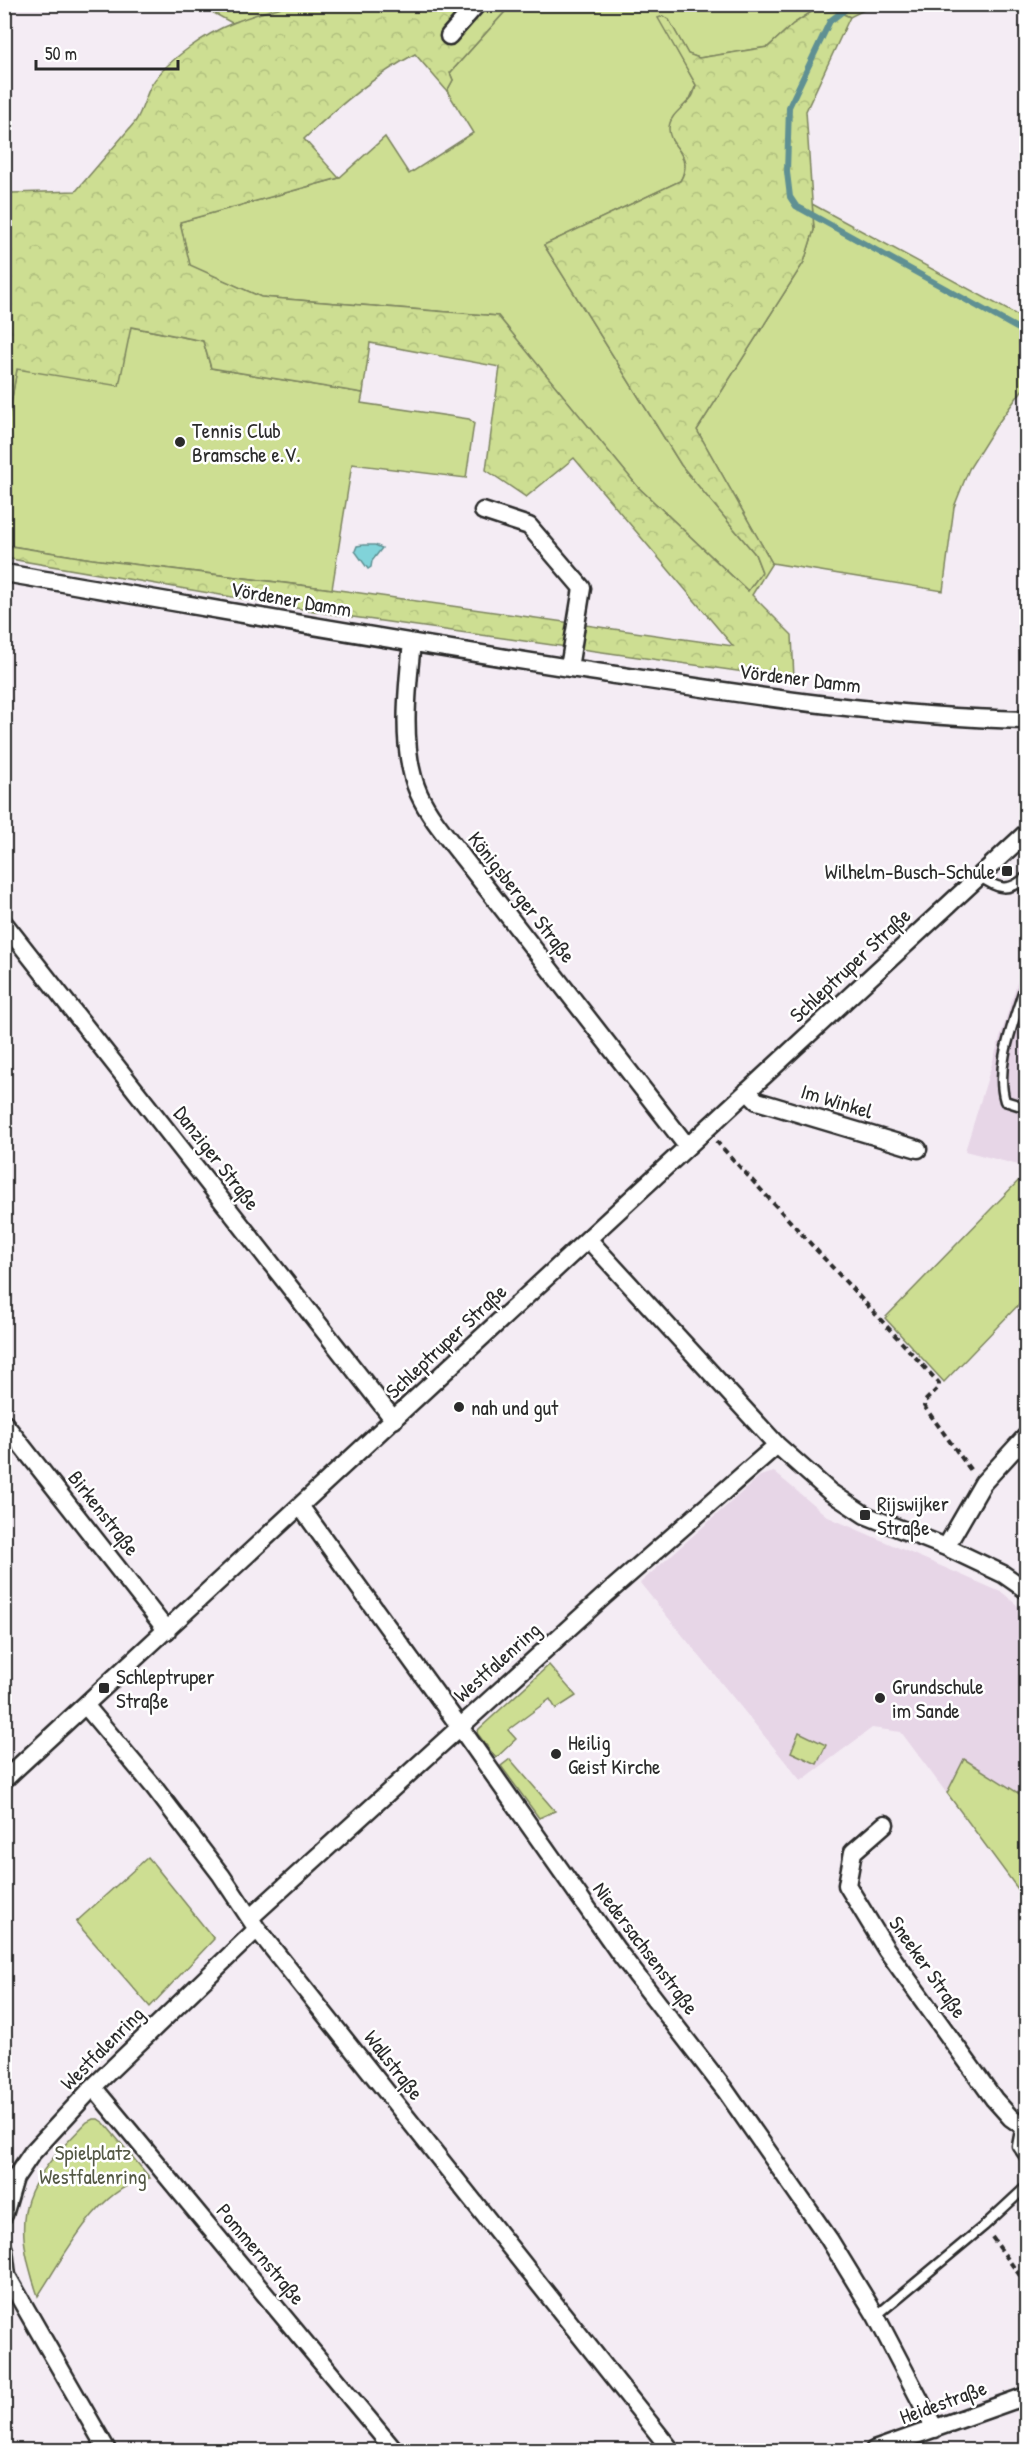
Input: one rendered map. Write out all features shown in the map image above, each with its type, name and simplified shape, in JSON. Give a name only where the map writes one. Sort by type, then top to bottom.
[{"type":"street","points":[[449,36],[477,4]]},
{"type":"street","points":[[483,511],[529,525],[582,588],[569,668]]},
{"type":"street","name":"Vördener Damm","points":[[4,573],[412,643],[731,693],[956,719],[1026,720]]},
{"type":"street","name":"Königsberger Straße","points":[[412,643],[408,682],[409,759],[413,779],[420,796],[445,834],[687,1146]]},
{"type":"street","name":"Schleptruper Straße","points":[[4,1780],[1026,833]]},
{"type":"street","name":"Danziger Straße","points":[[4,923],[394,1420]]},
{"type":"street","name":"Im Winkel","points":[[747,1091],[757,1101],[918,1149]]},
{"type":"street","points":[[588,1239],[777,1445],[830,1492],[865,1515],[946,1547],[1003,1574],[1026,1590]]},
{"type":"street","name":"Birkenstraße","points":[[4,1423],[167,1631]]},
{"type":"street","points":[[946,1547],[983,1483],[1026,1436]]},
{"type":"street","name":"Westfalenring","points":[[4,2215],[9,2193],[22,2165],[93,2087],[254,1923],[460,1726],[777,1445]]},
{"type":"street","name":"Niedersachsenstraße","points":[[300,1506],[460,1726],[617,1950],[725,2090],[829,2239],[876,2316],[935,2429]]},
{"type":"street","name":"Wallstraße","points":[[85,1705],[118,1741],[153,1785],[254,1923],[671,2451]]},
{"type":"street","name":"Sneeker Straße","points":[[885,1824],[853,1852],[847,1885],[886,1949],[994,2099],[1011,2118],[1024,2124]]},
{"type":"street","name":"Pommernstraße","points":[[93,2087],[394,2451]]},
{"type":"street","points":[[4,2250],[6,2278],[107,2451]]},
{"type":"street","name":"Heidestraße","points":[[874,2451],[1026,2396]]},
{"type":"lane","points":[[979,876],[1000,888],[1009,888],[1024,880],[1026,891]]},
{"type":"lane","points":[[1024,1107],[1005,1101],[1001,1088],[1000,1071],[1026,982]]},
{"type":"lane","points":[[1024,2124],[1017,2146],[1026,2159]]},
{"type":"lane","points":[[876,2316],[984,2226],[1026,2187]]},
{"type":"path","points":[[705,1130],[939,1383],[939,1387],[925,1401],[924,1406],[976,1477],[983,1483]]},
{"type":"path","points":[[984,2226],[1026,2284]]},
{"type":"shaded area","points":[[1026,954],[1026,1167],[965,1151]]},
{"type":"shaded area","name":"Grundschule im Sande","points":[[774,1472],[828,1517],[1003,1593],[1026,1613],[1026,1900],[901,1732],[872,1728],[801,1781],[640,1583],[760,1476]]},
{"type":"green space","points":[[199,5],[290,5],[232,23]]},
{"type":"green space","points":[[290,5],[456,5],[474,20],[488,5],[511,5],[450,73],[453,80],[447,91],[415,54],[357,92],[304,139],[339,178],[180,222],[190,265],[261,297],[498,316],[638,487],[748,591],[762,572],[755,554],[681,465],[544,245],[680,181],[684,172],[684,158],[673,142],[669,129],[671,120],[692,97],[696,85],[658,18],[663,16],[669,20],[688,54],[699,58],[768,47],[793,24],[822,5],[850,17],[806,111],[814,230],[804,262],[697,430],[772,563],[752,595],[792,635],[794,679],[331,614],[5,558],[4,545],[733,646],[574,458],[526,497],[486,470],[500,367],[370,343],[363,393],[211,368],[203,341],[131,327],[119,386],[17,369],[8,421],[5,420],[5,185],[12,193],[76,191],[135,122],[152,84],[177,57],[200,40],[240,20]]},
{"type":"green space","points":[[511,5],[822,5],[793,24],[768,47],[699,58],[688,54],[669,20],[659,18],[696,85],[672,140],[679,150],[684,165],[680,181],[544,245],[681,465],[755,554],[762,572],[748,591],[638,487],[498,316],[261,297],[190,266],[180,222],[339,178],[385,137],[409,174],[473,133],[447,91],[453,80],[450,73]]},
{"type":"green space","points":[[823,5],[874,5],[850,17]]},
{"type":"green space","points":[[812,204],[1026,320],[1026,385],[996,426],[969,469],[954,507],[943,591],[772,563],[697,430],[804,262],[814,230]]},
{"type":"green space","name":"Tennis Club Bramsche e.V.","points":[[131,327],[203,341],[211,368],[363,393],[361,403],[469,419],[474,423],[466,478],[352,464],[332,589],[92,559],[5,545],[4,420],[8,420],[17,369]]},
{"type":"green space","points":[[1026,1173],[1026,1297],[944,1382],[885,1318]]},
{"type":"green space","points":[[549,1665],[576,1696],[556,1709],[550,1699],[508,1730],[516,1739],[496,1758],[477,1733],[479,1729]]},
{"type":"green space","points":[[799,1732],[826,1745],[817,1764],[791,1752]]},
{"type":"green space","points":[[510,1759],[555,1811],[539,1818],[501,1766]]},
{"type":"green space","points":[[964,1759],[1026,1798],[1026,1900],[947,1793]]},
{"type":"green space","points":[[148,1857],[214,1939],[150,2007],[76,1922]]},
{"type":"green space","name":"Spielplatz Westfalenring","points":[[93,2119],[104,2123],[150,2178],[131,2184],[114,2194],[99,2208],[72,2243],[38,2296],[24,2241],[24,2219],[28,2200],[36,2181],[49,2163],[87,2122]]},
{"type":"water","points":[[375,545],[382,548],[368,569],[355,551],[357,546]]},
{"type":"waterway","points":[[855,4],[830,21],[789,107],[787,172],[790,197],[796,206],[1026,333]]},
{"type":"place","name":"Tennis Club Bramsche e.V.","points":[[180,442]]},
{"type":"place","name":"Wilhelm-Busch-Schule","points":[[1007,871]]},
{"type":"place","name":"nah und gut","points":[[459,1407]]},
{"type":"place","name":"Rijswijker Straße","points":[[865,1515]]},
{"type":"place","name":"Schleptruper Straße","points":[[104,1688]]},
{"type":"place","name":"Grundschule im Sande","points":[[880,1698]]},
{"type":"place","name":"Heilig Geist Kirche","points":[[556,1754]]}]
